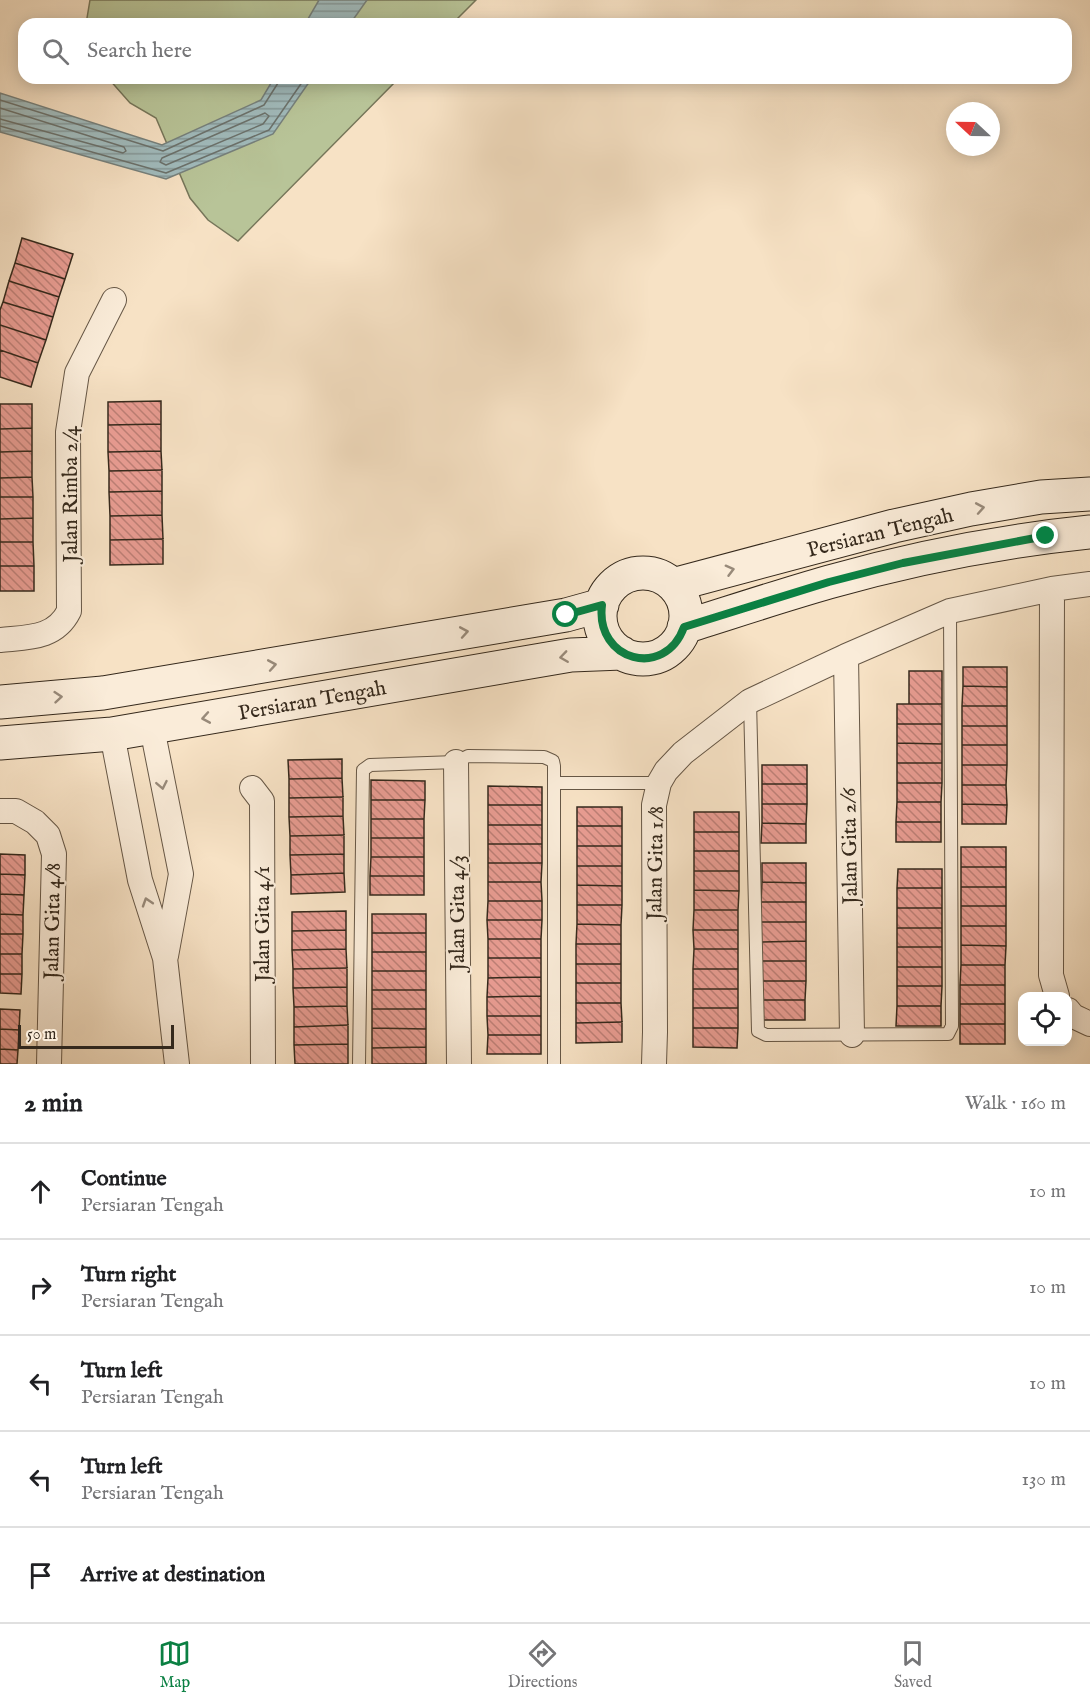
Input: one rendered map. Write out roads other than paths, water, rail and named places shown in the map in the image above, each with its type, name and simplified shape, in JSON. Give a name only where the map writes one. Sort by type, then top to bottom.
[{"type":"street","name":"Jalan Rimba 2/4","points":[[0,639],[42,635],[63,623],[69,611],[68,432],[77,373],[114,300]]},
{"type":"street","name":"Persiaran Tengah","points":[[673,585],[894,526],[1041,497],[1090,494]]},
{"type":"street","name":"Persiaran Tengah","points":[[0,743],[112,734],[152,728],[571,655],[622,653],[644,658],[655,657],[674,646],[684,627],[829,582],[903,563],[1046,536],[1090,532]]},
{"type":"street","points":[[622,653],[613,646],[602,627],[602,605],[613,585],[632,574],[654,574],[665,578],[673,585],[685,604],[684,627]]},
{"type":"street","name":"Jalan Gita 1/8","points":[[654,1064],[654,805],[659,783],[666,771],[683,753],[750,701],[846,656],[950,611],[1052,589],[1090,584]]},
{"type":"street","points":[[1052,589],[1051,975],[1056,992]]},
{"type":"street","name":"Persiaran Tengah","points":[[0,702],[103,693],[566,615],[602,605]]},
{"type":"street","name":"Jalan Gita 2/6","points":[[846,656],[852,1035]]},
{"type":"street","points":[[152,728],[181,874],[165,958]]},
{"type":"street","points":[[112,734],[140,880],[165,958],[177,1064]]},
{"type":"street","name":"Jalan Gita 4/3","points":[[456,762],[459,1064]]},
{"type":"street","name":"Jalan Gita 4/1","points":[[252,788],[262,801],[263,1064]]},
{"type":"street","name":"Jalan Gita 4/8","points":[[0,811],[16,811],[35,822],[48,835],[54,854],[49,1064]]},
{"type":"street","points":[[1072,1015],[1090,1024]]},
{"type":"lane","points":[[750,701],[758,1031],[766,1035],[943,1035],[951,1031],[952,1026],[950,611]]},
{"type":"lane","points":[[359,1064],[363,770],[370,765],[456,762],[468,756],[544,757],[552,761],[554,783],[554,1064]]},
{"type":"lane","points":[[554,783],[659,783]]},
{"type":"water","points":[[319,0],[367,0],[354,18],[308,18]]},
{"type":"water","points":[[270,84],[308,84],[273,134],[166,179],[0,132],[0,93],[162,145],[261,100]]}]
